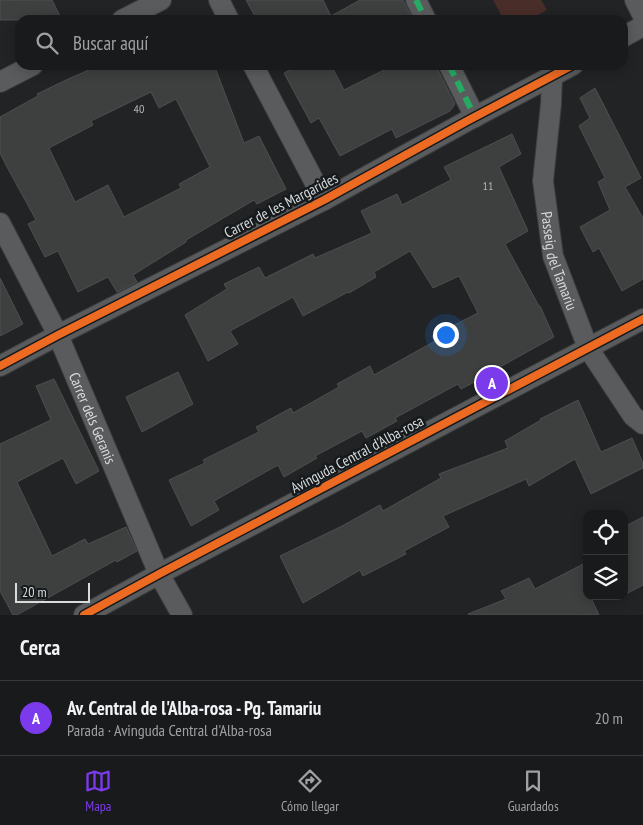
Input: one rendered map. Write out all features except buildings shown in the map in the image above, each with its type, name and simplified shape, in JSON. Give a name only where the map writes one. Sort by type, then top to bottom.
[{"type":"street","points":[[132,15],[161,0]]},
{"type":"street","points":[[219,0],[226,15]]},
{"type":"street","points":[[416,0],[424,15]]},
{"type":"street","points":[[635,0],[643,16]]},
{"type":"street","points":[[628,34],[643,26]]},
{"type":"street","points":[[0,82],[23,70]]},
{"type":"street","points":[[256,70],[324,200]]},
{"type":"street","points":[[452,70],[475,117]]},
{"type":"street","name":"Carrer de les Margarides","points":[[0,366],[324,200],[564,70]]},
{"type":"street","name":"Passeig del Tamariu","points":[[552,77],[543,181],[553,256],[588,348],[633,416],[643,424]]},
{"type":"street","name":"Carrer dels Geranis","points":[[0,223],[58,335],[159,574],[182,615]]},
{"type":"street","name":"Avinguda Central d'Alba-rosa","points":[[84,615],[643,319]]},
{"type":"shaded area","points":[[493,0],[541,0],[547,10],[538,15],[501,15]]},
{"type":"marked path","points":[[416,0],[424,15]]},
{"type":"marked path","points":[[452,70],[475,117]]},
{"type":"cycle path","points":[[0,366],[324,200],[564,70]]},
{"type":"cycle path","points":[[84,615],[643,319]]},
{"type":"place","name":"Av. Central de l'Alba-rosa - Pg. Tamariu","points":[[492,383]]}]
